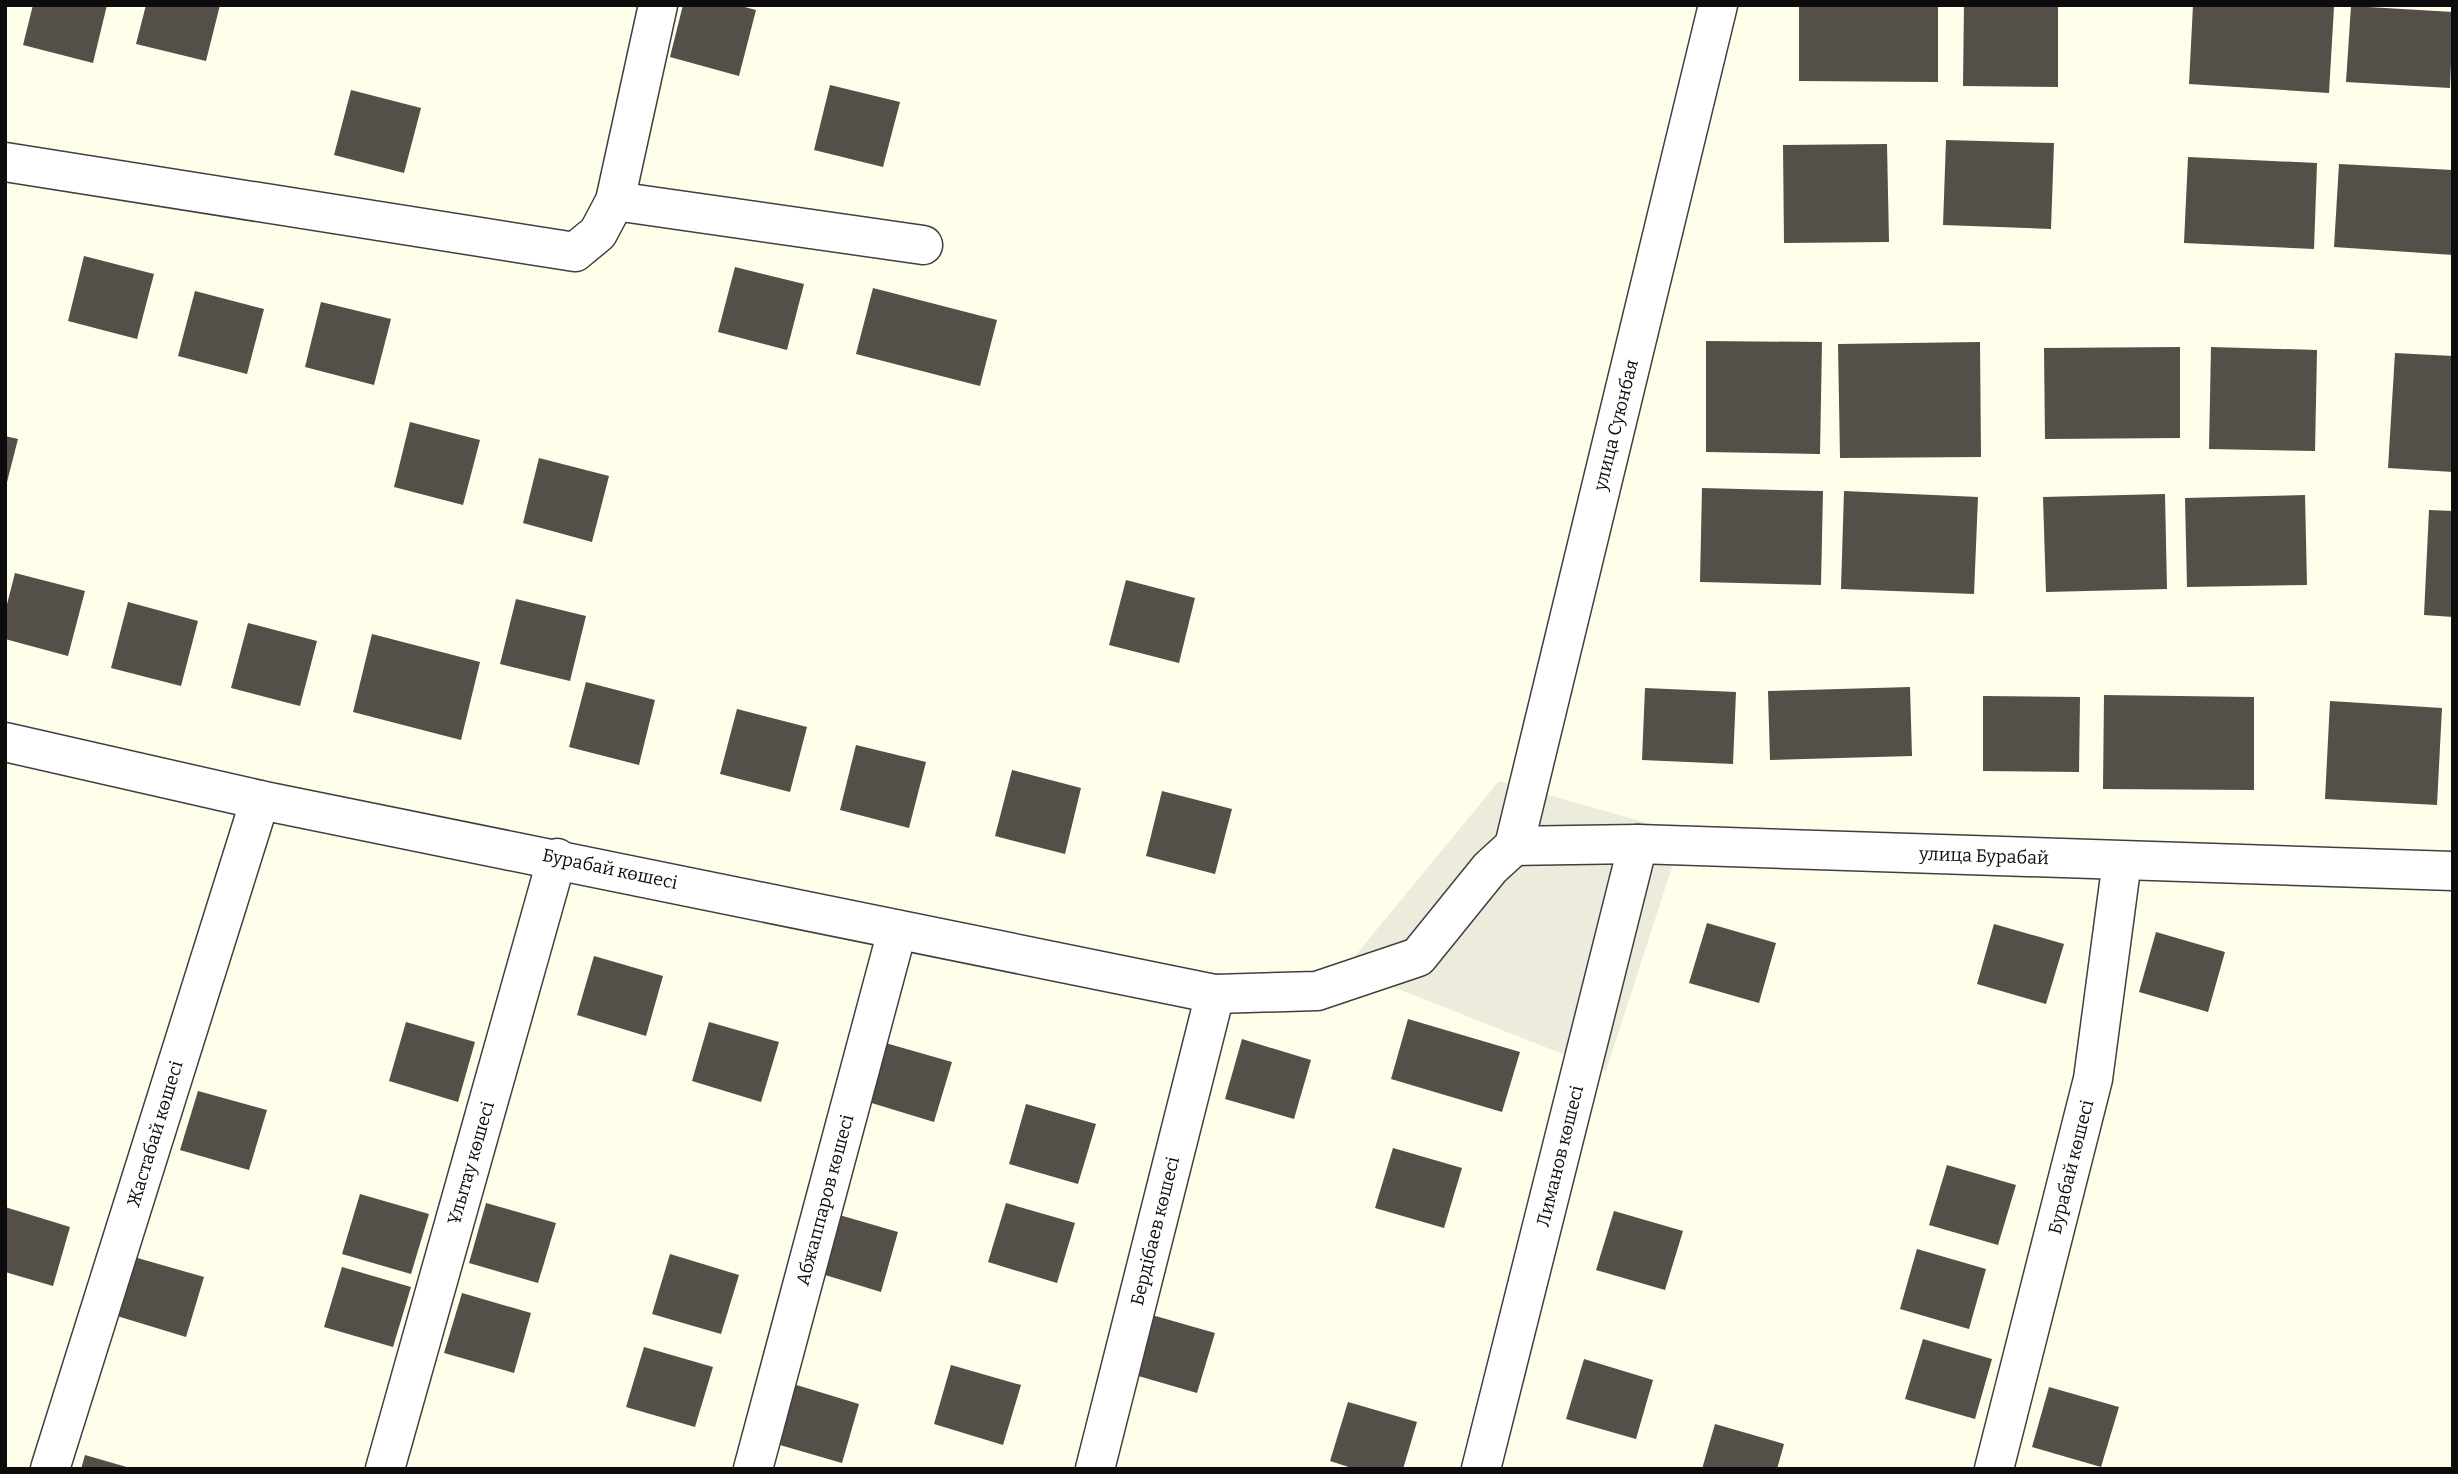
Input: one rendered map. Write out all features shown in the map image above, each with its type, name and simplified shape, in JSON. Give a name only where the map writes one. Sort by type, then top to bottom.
[{"type":"street","points":[[5,162],[575,252],[598,233],[615,201],[658,5]]},
{"type":"street","name":"улица Суюнбая","points":[[1514,846],[1718,5]]},
{"type":"street","points":[[615,201],[923,245]]},
{"type":"street","name":"Бурабай көшесі","points":[[5,742],[260,800],[557,858],[897,931],[1214,994],[1317,991],[1418,957],[1490,868],[1514,846]]},
{"type":"street","name":"Жастабай көшесі","points":[[50,1469],[260,800]]},
{"type":"street","name":"улица Бурабай","points":[[1514,846],[1638,844],[2453,872]]},
{"type":"street","name":"Лиманов көшесі","points":[[1481,1469],[1638,844]]},
{"type":"street","name":"Ұлытау көшесі","points":[[385,1469],[557,858]]},
{"type":"street","name":"Бурабай көшесі","points":[[1994,1469],[2093,1079],[2122,861]]},
{"type":"street","name":"Абжаппаров көшесі","points":[[753,1469],[897,931]]},
{"type":"street","name":"Бердібаев көшесі","points":[[1095,1469],[1214,994]]},
{"type":"shaded area","points":[[1499,781],[1683,833],[1606,1071],[1345,968]]},
{"type":"building","points":[[33,5],[107,5],[93,63],[23,45]]},
{"type":"building","points":[[146,5],[220,5],[206,61],[136,44]]},
{"type":"building","points":[[683,5],[737,5],[756,10],[739,76],[670,57]]},
{"type":"building","points":[[1799,5],[1938,5],[1938,82],[1799,81]]},
{"type":"building","points":[[1964,5],[2058,5],[2058,87],[1963,86]]},
{"type":"building","points":[[2193,5],[2334,7],[2329,93],[2189,84]]},
{"type":"building","points":[[2351,6],[2453,12],[2450,88],[2346,82]]},
{"type":"building","points":[[830,85],[900,102],[883,167],[814,150]]},
{"type":"building","points":[[351,90],[421,108],[404,173],[334,155]]},
{"type":"building","points":[[1946,140],[2054,143],[2051,229],[1943,225]]},
{"type":"building","points":[[1887,144],[1889,242],[1784,243],[1783,145]]},
{"type":"building","points":[[2188,157],[2317,163],[2314,249],[2184,243]]},
{"type":"building","points":[[2339,164],[2453,170],[2453,255],[2334,247]]},
{"type":"building","points":[[84,256],[154,274],[137,339],[68,321]]},
{"type":"building","points":[[735,267],[804,284],[787,350],[718,332]]},
{"type":"building","points":[[873,288],[997,320],[980,386],[856,354]]},
{"type":"building","points":[[195,291],[264,309],[247,374],[178,356]]},
{"type":"building","points":[[321,302],[391,319],[374,385],[305,367]]},
{"type":"building","points":[[1706,341],[1822,342],[1820,454],[1706,452]]},
{"type":"building","points":[[1980,342],[1981,457],[1840,458],[1838,344]]},
{"type":"building","points":[[2180,347],[2180,438],[2045,439],[2044,348]]},
{"type":"building","points":[[2211,347],[2317,350],[2315,451],[2209,449]]},
{"type":"building","points":[[2395,353],[2453,356],[2453,472],[2388,468]]},
{"type":"building","points":[[410,422],[480,440],[463,505],[394,487]]},
{"type":"building","points":[[5,436],[18,439],[6,486],[5,486]]},
{"type":"building","points":[[539,458],[609,476],[592,542],[523,523]]},
{"type":"building","points":[[1702,488],[1823,491],[1821,585],[1700,582]]},
{"type":"building","points":[[1844,491],[1978,497],[1974,594],[1841,589]]},
{"type":"building","points":[[2165,494],[2167,589],[2046,592],[2043,497]]},
{"type":"building","points":[[2305,495],[2307,585],[2187,587],[2185,498]]},
{"type":"building","points":[[2429,510],[2453,511],[2453,617],[2424,615]]},
{"type":"building","points":[[15,573],[85,591],[68,656],[5,639],[5,612]]},
{"type":"building","points":[[1126,580],[1195,598],[1179,663],[1109,645]]},
{"type":"building","points":[[516,599],[586,616],[570,681],[500,664]]},
{"type":"building","points":[[128,602],[198,621],[181,686],[111,668]]},
{"type":"building","points":[[248,623],[317,641],[300,706],[231,688]]},
{"type":"building","points":[[372,634],[480,662],[461,740],[353,712]]},
{"type":"building","points":[[586,682],[655,700],[639,765],[569,747]]},
{"type":"building","points":[[1910,687],[1912,756],[1770,760],[1768,691]]},
{"type":"building","points":[[1645,688],[1736,692],[1733,764],[1642,760]]},
{"type":"building","points":[[2104,695],[2254,697],[2254,790],[2103,789]]},
{"type":"building","points":[[1983,696],[2080,697],[2079,772],[1983,771]]},
{"type":"building","points":[[2330,701],[2442,708],[2437,805],[2325,799]]},
{"type":"building","points":[[737,709],[807,727],[790,792],[720,774]]},
{"type":"building","points":[[856,745],[926,762],[909,828],[840,810]]},
{"type":"building","points":[[1012,770],[1081,788],[1065,854],[995,836]]},
{"type":"building","points":[[1162,791],[1232,809],[1215,874],[1146,856]]},
{"type":"building","points":[[1707,923],[1776,943],[1759,1003],[1689,983]]},
{"type":"building","points":[[1994,924],[2064,944],[2046,1004],[1977,984]]},
{"type":"building","points":[[2156,932],[2225,952],[2208,1012],[2139,992]]},
{"type":"building","points":[[594,956],[663,976],[646,1036],[577,1015]]},
{"type":"building","points":[[1408,1019],[1520,1052],[1502,1112],[1391,1079]]},
{"type":"building","points":[[406,1022],[475,1042],[458,1102],[389,1081]]},
{"type":"building","points":[[709,1022],[779,1042],[761,1102],[692,1081]]},
{"type":"building","points":[[1242,1039],[1311,1060],[1294,1119],[1225,1099]]},
{"type":"building","points":[[882,1042],[952,1062],[934,1122],[865,1101]]},
{"type":"building","points":[[198,1091],[267,1110],[249,1170],[180,1150]]},
{"type":"building","points":[[1026,1104],[1096,1124],[1078,1184],[1009,1164]]},
{"type":"building","points":[[1393,1148],[1462,1168],[1444,1228],[1375,1208]]},
{"type":"building","points":[[1947,1165],[2016,1185],[1998,1245],[1929,1225]]},
{"type":"building","points":[[360,1194],[429,1214],[411,1274],[342,1254]]},
{"type":"building","points":[[486,1203],[556,1223],[538,1283],[469,1263]]},
{"type":"building","points":[[1006,1203],[1075,1223],[1057,1283],[988,1262]]},
{"type":"building","points":[[5,1207],[70,1227],[53,1286],[5,1272]]},
{"type":"building","points":[[1614,1211],[1683,1231],[1665,1290],[1596,1270]]},
{"type":"building","points":[[829,1212],[898,1232],[881,1292],[812,1271]]},
{"type":"building","points":[[1917,1249],[1986,1269],[1969,1329],[1900,1309]]},
{"type":"building","points":[[670,1254],[739,1275],[721,1334],[652,1314]]},
{"type":"building","points":[[134,1257],[204,1277],[186,1337],[117,1316]]},
{"type":"building","points":[[342,1267],[411,1287],[393,1347],[324,1327]]},
{"type":"building","points":[[462,1293],[531,1313],[514,1373],[444,1353]]},
{"type":"building","points":[[1145,1313],[1215,1333],[1197,1393],[1128,1373]]},
{"type":"building","points":[[1923,1339],[1992,1359],[1975,1419],[1905,1399]]},
{"type":"building","points":[[644,1347],[713,1367],[695,1427],[626,1407]]},
{"type":"building","points":[[1584,1359],[1653,1380],[1636,1439],[1566,1419]]},
{"type":"building","points":[[951,1365],[1021,1385],[1003,1445],[934,1424]]},
{"type":"building","points":[[790,1383],[859,1404],[842,1463],[773,1443]]},
{"type":"building","points":[[2049,1387],[2119,1407],[2101,1467],[2032,1447]]},
{"type":"building","points":[[1348,1402],[1417,1422],[1403,1469],[1355,1469],[1330,1461]]},
{"type":"building","points":[[1715,1424],[1784,1444],[1777,1469],[1702,1469]]},
{"type":"building","points":[[85,1455],[130,1468],[130,1469],[81,1469]]}]
